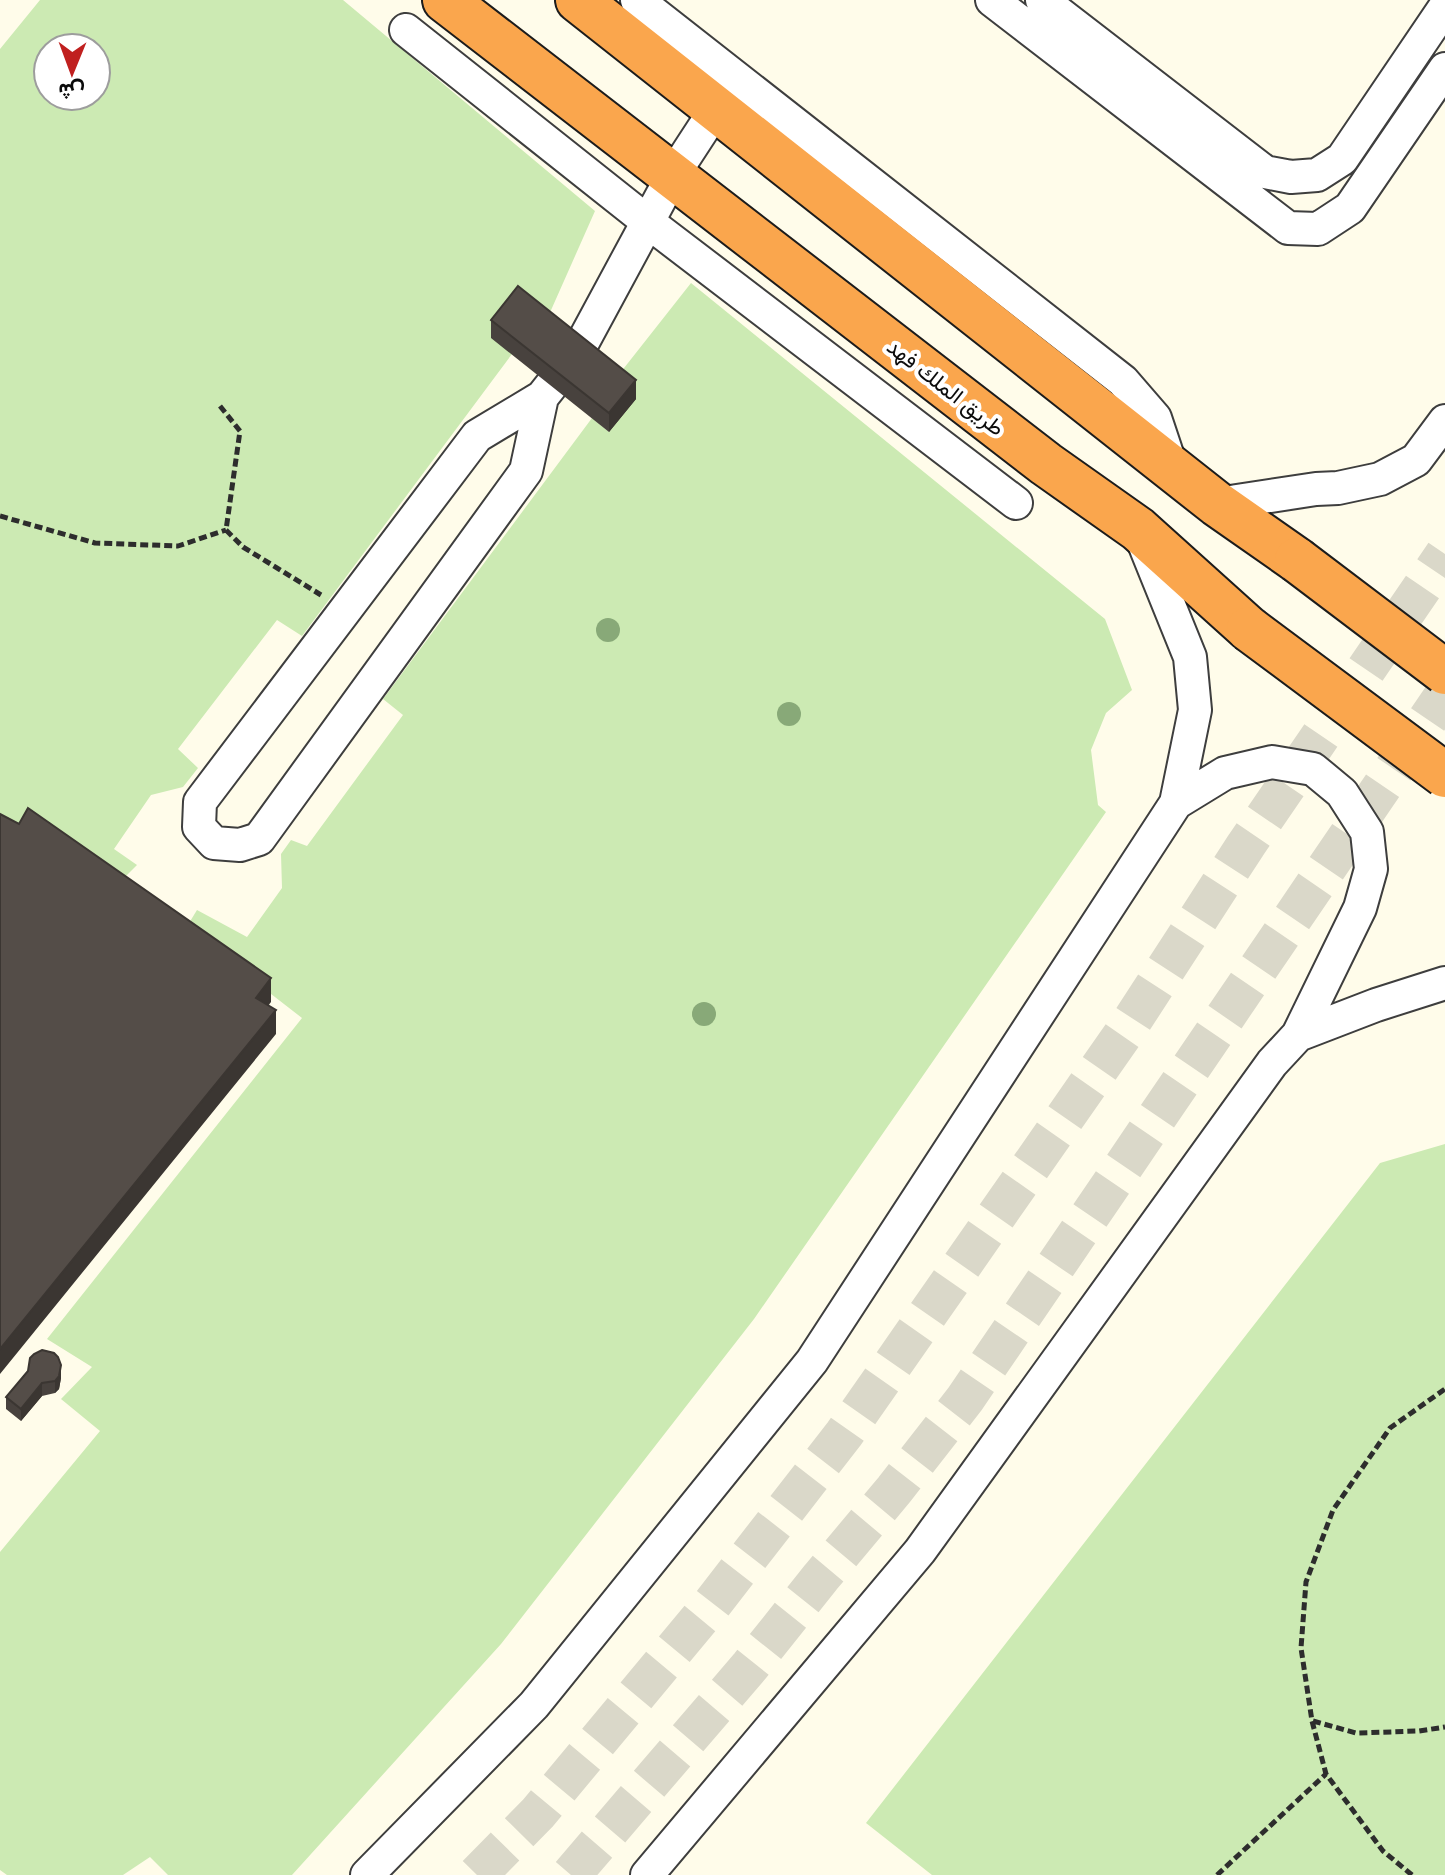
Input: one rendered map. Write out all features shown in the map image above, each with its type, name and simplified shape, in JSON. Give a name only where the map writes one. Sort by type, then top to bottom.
[{"type":"highway","name":"طريق الملك فهد","points":[[445,0],[1046,464],[1138,529],[1249,629],[1445,775]]},
{"type":"highway","points":[[578,0],[1217,504],[1445,672]]},
{"type":"street","points":[[637,0],[1123,381],[1155,418],[1172,469]]},
{"type":"street","points":[[992,0],[1055,14],[1265,172],[1291,177],[1317,175],[1342,159],[1445,7]]},
{"type":"street","points":[[1055,14],[1288,228],[1318,229],[1350,208],[1445,69]]},
{"type":"street","points":[[406,30],[648,222],[1016,503]]},
{"type":"street","points":[[542,397],[526,471],[259,839],[240,845],[214,843],[199,827],[200,802],[477,436],[542,397],[577,353],[673,175],[716,109]]},
{"type":"street","points":[[1217,504],[1338,488],[1380,479],[1416,460],[1445,421]]},
{"type":"street","points":[[367,1875],[534,1705],[812,1361],[1176,803],[1195,710],[1190,657],[1138,529]]},
{"type":"street","points":[[647,1875],[920,1551],[1272,1063],[1298,1035],[1360,908],[1371,869],[1367,832],[1342,793],[1313,769],[1272,762],[1225,773],[1176,803]]},
{"type":"street","points":[[1298,1035],[1445,983]]},
{"type":"path","points":[[220,406],[240,431],[226,530]]},
{"type":"path","points":[[0,516],[95,543],[178,546],[226,530]]},
{"type":"path","points":[[226,530],[243,547],[345,610]]},
{"type":"path","points":[[1412,1875],[1383,1851],[1326,1774],[1312,1721],[1301,1648],[1306,1582],[1333,1510],[1390,1428],[1445,1389]]},
{"type":"path","points":[[1312,1721],[1356,1733],[1445,1727]]},
{"type":"path","points":[[1217,1875],[1326,1774]]},
{"type":"green space","points":[[40,0],[343,0],[595,211],[544,326],[512,354],[302,636],[277,620],[178,749],[198,768],[183,787],[151,795],[114,849],[137,865],[118,884],[0,824],[0,49]]},
{"type":"green space","points":[[691,283],[1105,619],[1132,690],[1106,713],[1091,750],[1098,805],[1106,812],[754,1319],[501,1644],[292,1875],[168,1875],[150,1857],[123,1875],[7,1875],[0,1870],[0,1552],[100,1431],[61,1399],[92,1367],[47,1339],[302,1018],[186,928],[197,910],[247,937],[282,888],[281,854],[291,840],[307,846],[403,715],[383,699],[592,418],[609,432],[613,382]]},
{"type":"green space","points":[[1445,1144],[1445,1875],[932,1875],[866,1823],[1380,1163]]},
{"type":"building","points":[[518,286],[636,380],[609,413],[491,320]]},
{"type":"building","points":[[28,808],[271,978],[256,998],[276,1010],[0,1349],[0,814],[19,824]]},
{"type":"building","points":[[42,1350],[58,1357],[61,1365],[59,1376],[55,1381],[42,1383],[21,1409],[6,1397],[28,1371],[30,1358]]},
{"type":"tunnel","points":[[477,1875],[538,1813],[712,1604],[844,1434],[1126,1030],[1246,845],[1445,554]]},
{"type":"tunnel","points":[[571,1875],[750,1666],[965,1399],[1445,694]]}]
